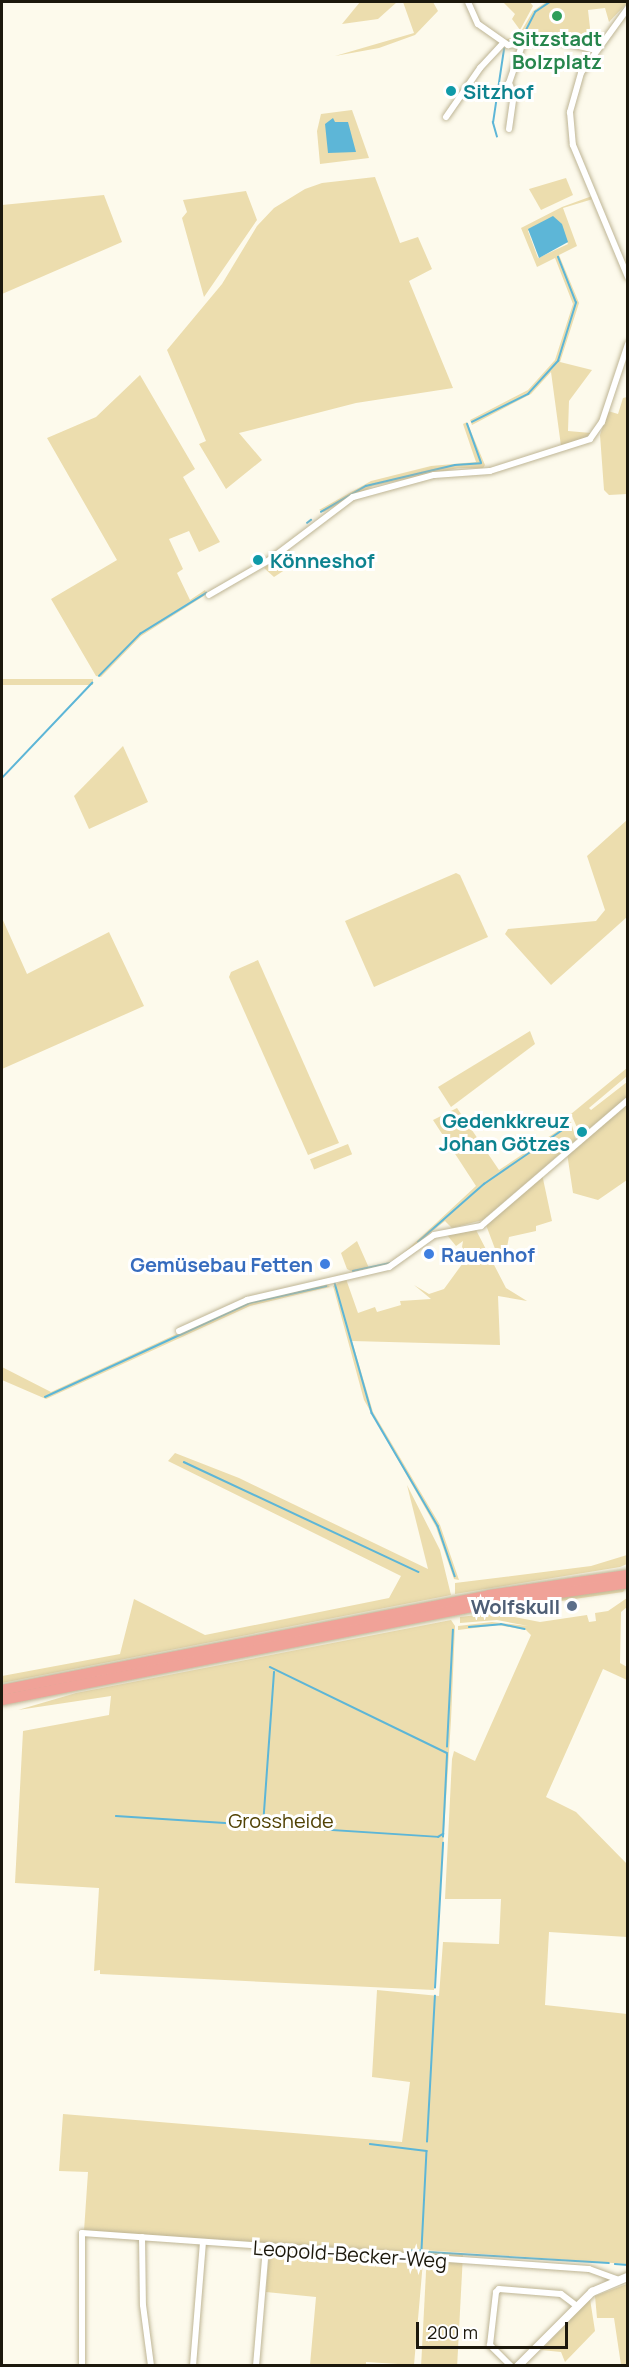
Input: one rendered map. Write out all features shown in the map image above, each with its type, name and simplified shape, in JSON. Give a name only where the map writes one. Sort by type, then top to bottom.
[{"type":"highway","points":[[2,1690],[477,1597],[627,1575]]},
{"type":"highway","points":[[2,1700],[433,1614],[627,1583]]},
{"type":"street","points":[[468,2],[478,24],[503,43],[522,46],[551,39],[596,50]]},
{"type":"street","points":[[627,8],[596,50],[573,93],[570,112],[573,145],[627,277]]},
{"type":"street","points":[[446,117],[480,68],[503,43]]},
{"type":"street","points":[[509,129],[514,95],[509,83],[522,46]]},
{"type":"street","points":[[209,595],[268,561],[353,497],[434,475],[490,471],[590,439],[602,422],[627,344]]},
{"type":"street","points":[[179,1331],[247,1300],[400,1262],[434,1235],[481,1226],[627,1100]]},
{"type":"street","name":"Leopold-Becker-Weg","points":[[82,2366],[82,2233],[589,2269],[617,2279]]},
{"type":"street","points":[[142,2237],[143,2305],[151,2366]]},
{"type":"street","points":[[193,2366],[202,2243]]},
{"type":"street","points":[[256,2366],[266,2247]]},
{"type":"street","points":[[518,2366],[592,2292],[617,2279],[627,2277]]},
{"type":"street","points":[[512,2366],[490,2345],[496,2292],[499,2289],[561,2294],[577,2306]]},
{"type":"green space","points":[[360,2],[397,2],[378,19],[342,24]]},
{"type":"green space","points":[[403,2],[433,2],[438,11],[415,35],[379,48],[335,56],[414,33]]},
{"type":"green space","points":[[503,2],[530,2],[533,6],[520,30],[512,19],[515,14]]},
{"type":"green space","points":[[546,2],[627,3],[609,22],[605,8],[588,10],[590,28],[586,43],[551,36],[523,43],[505,40],[519,35],[533,11]]},
{"type":"green space","points":[[352,110],[369,158],[320,164],[317,131],[321,114]]},
{"type":"green space","points":[[375,177],[400,243],[418,237],[432,269],[409,281],[453,388],[356,403],[239,433],[262,460],[226,489],[199,444],[206,441],[167,350],[222,284],[257,226],[274,208],[305,189],[322,183]]},
{"type":"green space","points":[[566,178],[573,195],[541,210],[529,189]]},
{"type":"green space","points":[[246,191],[257,220],[204,297],[182,218],[187,212],[183,200]]},
{"type":"green space","points":[[104,195],[122,242],[2,294],[2,205]]},
{"type":"green space","points":[[594,197],[604,228],[593,199],[563,208],[577,246],[559,255],[579,303],[560,362],[592,370],[569,401],[568,431],[591,433],[581,441],[561,446],[551,372],[531,394],[472,425],[470,420],[528,390],[555,360],[573,304],[555,258],[537,267],[521,228],[562,207]],"holes":[[[556,220],[568,244],[538,258],[528,231]]]},
{"type":"green space","points":[[140,375],[195,469],[183,477],[220,542],[199,552],[189,531],[169,539],[183,569],[177,573],[190,600],[205,590],[207,594],[141,636],[101,677],[96,676],[51,599],[117,560],[47,438],[96,417]]},
{"type":"green space","points":[[627,397],[627,494],[609,495],[604,490],[600,435],[608,411],[618,414],[623,398]]},
{"type":"green space","points":[[467,422],[485,465],[483,468],[458,468],[373,486],[324,512],[319,510],[371,481],[431,466],[476,462],[463,424]]},
{"type":"green space","points":[[289,548],[294,564],[274,577],[264,568]]},
{"type":"green space","points":[[2,679],[93,679],[93,685],[2,685]]},
{"type":"green space","points":[[123,746],[148,802],[89,829],[74,796]]},
{"type":"green space","points":[[627,820],[627,917],[551,985],[505,934],[508,929],[596,921],[605,910],[587,856]]},
{"type":"green space","points":[[456,873],[460,875],[488,937],[374,987],[345,921]]},
{"type":"green space","points":[[2,918],[27,974],[109,932],[144,1006],[2,1069]]},
{"type":"green space","points":[[258,960],[339,1143],[308,1155],[229,977],[231,972]]},
{"type":"green space","points":[[530,1031],[535,1044],[451,1107],[438,1087]]},
{"type":"green space","points":[[627,1068],[627,1076],[589,1108],[591,1110],[627,1082],[627,1097],[584,1133],[579,1132],[571,1114]]},
{"type":"green space","points":[[627,1104],[627,1180],[598,1200],[573,1193],[567,1153],[542,1174],[552,1221],[536,1226],[536,1231],[509,1237],[506,1252],[497,1254],[486,1225],[566,1152]]},
{"type":"green space","points":[[457,1108],[499,1170],[571,1122],[576,1140],[483,1220],[452,1228],[445,1221],[393,1263],[353,1272],[347,1269],[341,1253],[357,1241],[369,1268],[395,1261],[476,1186],[433,1120]]},
{"type":"green space","points":[[348,1144],[352,1154],[314,1170],[310,1159]]},
{"type":"green space","points":[[476,1230],[506,1288],[527,1301],[498,1296],[500,1345],[352,1341],[373,1412],[440,1525],[459,1580],[454,1579],[436,1527],[364,1400],[333,1286],[346,1279],[358,1313],[375,1307],[377,1312],[401,1305],[400,1301],[431,1299],[414,1285],[429,1294],[444,1289],[468,1256],[462,1247],[463,1241],[456,1246],[447,1235]]},
{"type":"green space","points":[[325,1283],[330,1287],[250,1306],[46,1399],[2,1380],[2,1367],[51,1392],[248,1301]]},
{"type":"green space","points":[[175,1453],[239,1478],[428,1569],[407,1485],[440,1550],[451,1595],[2,1683],[2,1676],[120,1654],[134,1599],[205,1635],[389,1598],[401,1576],[168,1461]]},
{"type":"green space","points":[[627,1555],[627,1564],[620,1567],[455,1594],[455,1583],[591,1566]]},
{"type":"green space","points":[[627,1586],[623,1592],[512,1608],[496,1607]]},
{"type":"green space","points":[[627,1598],[627,1607],[621,1612],[620,1663],[627,1667],[627,1680],[603,1669],[546,1797],[576,1812],[627,1864],[627,1937],[549,1932],[545,2005],[627,2014],[627,2264],[424,2250],[414,2365],[366,2362],[366,2365],[310,2365],[316,2297],[266,2292],[270,2243],[84,2231],[88,2172],[59,2171],[63,2114],[402,2142],[410,2082],[372,2077],[377,1990],[439,1996],[443,1942],[499,1944],[501,1899],[445,1899],[452,1759],[454,1751],[475,1761],[531,1635],[526,1630],[498,1625],[458,1630],[458,1626],[492,1622],[528,1626],[497,1620],[460,1623],[460,1617],[494,1613],[540,1622],[587,1615],[589,1622],[596,1621],[595,1613],[608,1611]]},
{"type":"green space","name":"Grossheide","points":[[451,1620],[455,1626],[451,1720],[434,1990],[100,1974],[100,1970],[94,1971],[99,1888],[15,1883],[23,1731],[109,1715],[111,1696],[18,1710],[76,1693]]},
{"type":"green space","points":[[427,2253],[463,2255],[457,2366],[421,2366]]},
{"type":"green space","points":[[627,2284],[627,2365],[621,2365],[614,2318],[597,2318],[595,2296]]},
{"type":"green space","points":[[590,2299],[595,2331],[565,2362],[561,2352],[541,2350]]},
{"type":"water","points":[[333,118],[335,122],[348,122],[356,152],[328,153],[325,124]]},
{"type":"water","points":[[553,216],[562,224],[568,242],[539,258],[528,229]]},
{"type":"waterway","points":[[509,42],[523,36],[535,12],[550,2]]},
{"type":"waterway","points":[[497,137],[493,123],[504,49]]},
{"type":"waterway","points":[[472,422],[528,394],[558,361],[576,303],[558,257]]},
{"type":"waterway","points":[[321,512],[366,486],[455,465],[481,463],[467,424]]},
{"type":"waterway","points":[[307,523],[311,520]]},
{"type":"waterway","points":[[99,676],[140,634],[206,593]]},
{"type":"waterway","points":[[2,778],[92,683]]},
{"type":"waterway","points":[[418,1242],[484,1184],[570,1125]]},
{"type":"waterway","points":[[353,1271],[391,1263]]},
{"type":"waterway","points":[[335,1283],[372,1413],[438,1526],[455,1576]]},
{"type":"waterway","points":[[45,1397],[249,1303],[326,1286]]},
{"type":"waterway","points":[[184,1462],[419,1572]]},
{"type":"waterway","points":[[469,1627],[501,1624],[524,1629]]},
{"type":"waterway","points":[[447,1747],[453,1630]]},
{"type":"waterway","points":[[270,1667],[447,1753]]},
{"type":"waterway","points":[[263,1826],[274,1672]]},
{"type":"waterway","points":[[443,1837],[447,1755]]},
{"type":"waterway","points":[[116,1816],[438,1837],[443,1834]]},
{"type":"waterway","points":[[435,1988],[443,1843]]},
{"type":"waterway","points":[[427,2142],[435,1996]]},
{"type":"waterway","points":[[370,2144],[427,2151],[422,2251],[410,2251]]},
{"type":"waterway","points":[[428,2252],[609,2263]]},
{"type":"waterway","points":[[615,2264],[628,2265]]},
{"type":"place","name":"Sitzstadt Bolzplatz","points":[[557,16]]},
{"type":"place","name":"Sitzhof","points":[[451,91]]},
{"type":"place","name":"Könneshof","points":[[258,560]]},
{"type":"place","name":"Gedenkkreuz Johan Götzes","points":[[582,1132]]},
{"type":"place","name":"Rauenhof","points":[[429,1254]]},
{"type":"place","name":"Gemüsebau Fetten","points":[[325,1264]]},
{"type":"place","name":"Wolfskull","points":[[572,1606]]}]
